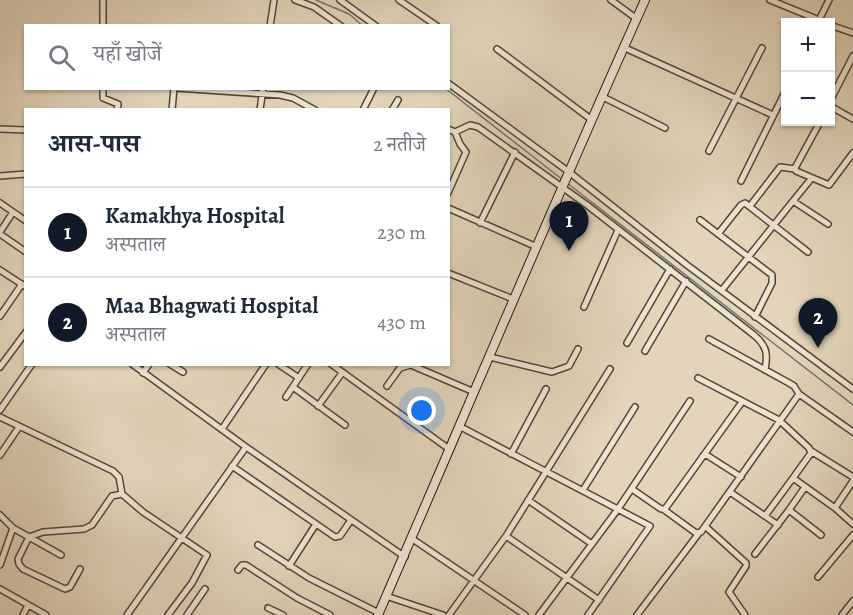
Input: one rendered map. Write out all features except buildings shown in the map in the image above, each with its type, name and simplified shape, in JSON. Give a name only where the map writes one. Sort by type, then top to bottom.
[{"type":"main road","points":[[378,614],[405,557],[411,538],[513,299],[645,0]]},
{"type":"street","points":[[103,0],[103,24]]},
{"type":"street","points":[[270,24],[274,0]]},
{"type":"street","points":[[295,0],[314,7],[338,24]]},
{"type":"street","points":[[340,0],[373,24]]},
{"type":"street","points":[[399,0],[434,24]]},
{"type":"street","points":[[611,0],[637,19]]},
{"type":"street","points":[[822,18],[829,0]]},
{"type":"street","points":[[773,1],[811,18]]},
{"type":"street","points":[[835,26],[853,33]]},
{"type":"street","points":[[624,48],[773,115]]},
{"type":"street","points":[[709,151],[762,48]]},
{"type":"street","points":[[497,49],[592,120]]},
{"type":"street","points":[[835,93],[853,56]]},
{"type":"street","points":[[450,84],[565,181],[618,230],[761,342],[767,352],[765,370]]},
{"type":"street","points":[[103,90],[103,98],[118,104],[117,108]]},
{"type":"street","points":[[171,108],[176,90]]},
{"type":"street","points":[[234,90],[263,91],[293,98],[311,108]]},
{"type":"street","points":[[364,108],[373,90]]},
{"type":"street","points":[[260,108],[263,91]]},
{"type":"street","points":[[603,97],[665,128]]},
{"type":"street","points":[[393,108],[398,100]]},
{"type":"street","points":[[741,181],[781,100]]},
{"type":"street","points":[[835,108],[853,119]]},
{"type":"street","points":[[455,132],[468,126],[476,126],[565,181],[722,290],[853,389]]},
{"type":"street","points":[[795,169],[818,126]]},
{"type":"street","points":[[0,129],[24,130]]},
{"type":"street","points":[[450,130],[455,132],[466,152],[450,189]]},
{"type":"street","points":[[480,223],[515,152]]},
{"type":"street","points":[[750,206],[780,167],[795,169],[828,184],[853,153]]},
{"type":"street","points":[[0,176],[24,174]]},
{"type":"street","points":[[722,290],[811,178]]},
{"type":"street","points":[[793,201],[828,224]]},
{"type":"street","points":[[0,203],[24,220]]},
{"type":"street","points":[[718,234],[745,203],[808,252]]},
{"type":"street","points":[[450,209],[537,247]]},
{"type":"street","points":[[13,212],[0,233],[24,251]]},
{"type":"street","points":[[700,220],[772,278],[755,316]]},
{"type":"street","points":[[584,307],[618,230]]},
{"type":"street","points":[[627,343],[670,269]]},
{"type":"street","points":[[0,270],[24,286],[0,315]]},
{"type":"street","points":[[450,274],[513,299]]},
{"type":"street","points":[[645,351],[686,281]]},
{"type":"street","points":[[0,367],[24,335]]},
{"type":"street","points":[[709,339],[794,386],[799,394],[853,432]]},
{"type":"street","points":[[490,357],[552,372],[569,366],[578,349]]},
{"type":"street","points":[[0,410],[31,366]]},
{"type":"street","points":[[134,366],[246,447],[405,557]]},
{"type":"street","points":[[143,373],[148,366]]},
{"type":"street","points":[[172,366],[183,372]]},
{"type":"street","points":[[222,429],[265,366]]},
{"type":"street","points":[[281,366],[299,378]]},
{"type":"street","points":[[286,397],[307,366]]},
{"type":"street","points":[[333,366],[449,449]]},
{"type":"street","points":[[387,386],[400,368],[406,366]]},
{"type":"street","points":[[416,366],[474,392]]},
{"type":"street","points":[[449,615],[506,536],[610,369]]},
{"type":"street","points":[[318,406],[342,373]]},
{"type":"street","points":[[698,378],[779,420],[811,451],[853,479],[836,508]]},
{"type":"street","points":[[293,387],[345,425]]},
{"type":"street","points":[[511,454],[546,389]]},
{"type":"street","points":[[637,615],[699,533],[706,527],[799,394]]},
{"type":"street","points":[[0,398],[6,402]]},
{"type":"street","points":[[538,615],[618,509],[690,401]]},
{"type":"street","points":[[663,509],[667,507],[742,402]]},
{"type":"street","points":[[583,490],[635,407]]},
{"type":"street","points":[[0,417],[113,471],[119,477],[122,494],[181,539],[206,553],[208,558],[168,615]]},
{"type":"street","points":[[459,426],[649,526],[650,528],[588,615]]},
{"type":"street","points":[[0,455],[19,427]]},
{"type":"street","points":[[127,615],[246,447]]},
{"type":"street","points":[[765,516],[811,451]]},
{"type":"street","points":[[705,454],[741,477]]},
{"type":"street","points":[[232,466],[338,537],[351,520]]},
{"type":"street","points":[[793,478],[836,508],[853,524]]},
{"type":"street","points":[[755,554],[805,487]]},
{"type":"street","points":[[632,489],[699,533]]},
{"type":"street","points":[[730,492],[778,525]]},
{"type":"street","points":[[80,568],[68,589],[23,569],[18,559],[29,537],[43,532],[84,529],[92,525],[112,496],[122,494]]},
{"type":"street","points":[[528,500],[592,544]]},
{"type":"street","points":[[789,510],[821,535]]},
{"type":"street","points":[[0,515],[13,528],[61,555]]},
{"type":"street","points":[[289,566],[316,524]]},
{"type":"street","points":[[706,527],[745,561],[746,566],[729,592],[745,615]]},
{"type":"street","points":[[0,565],[2,552],[13,528]]},
{"type":"street","points":[[818,577],[853,535]]},
{"type":"street","points":[[506,536],[599,600]]},
{"type":"street","points":[[411,538],[525,615]]},
{"type":"street","points":[[258,545],[289,566],[378,614]]},
{"type":"street","points":[[238,570],[242,565],[246,565],[297,598],[330,615]]},
{"type":"street","points":[[0,589],[46,615]]},
{"type":"street","points":[[187,615],[205,589]]},
{"type":"street","points":[[386,596],[443,615]]},
{"type":"street","points":[[842,615],[853,601]]},
{"type":"street","points":[[23,615],[28,605]]},
{"type":"street","points":[[268,608],[283,615]]},
{"type":"waterway","points":[[316,0],[349,14],[361,24]]},
{"type":"waterway","points":[[448,90],[563,180]]},
{"type":"waterway","points":[[567,183],[853,405]]},
{"type":"place","name":"Kamakhya Hospital","points":[[569,251]]},
{"type":"place","name":"Maa Bhagwati Hospital","points":[[818,348]]}]
